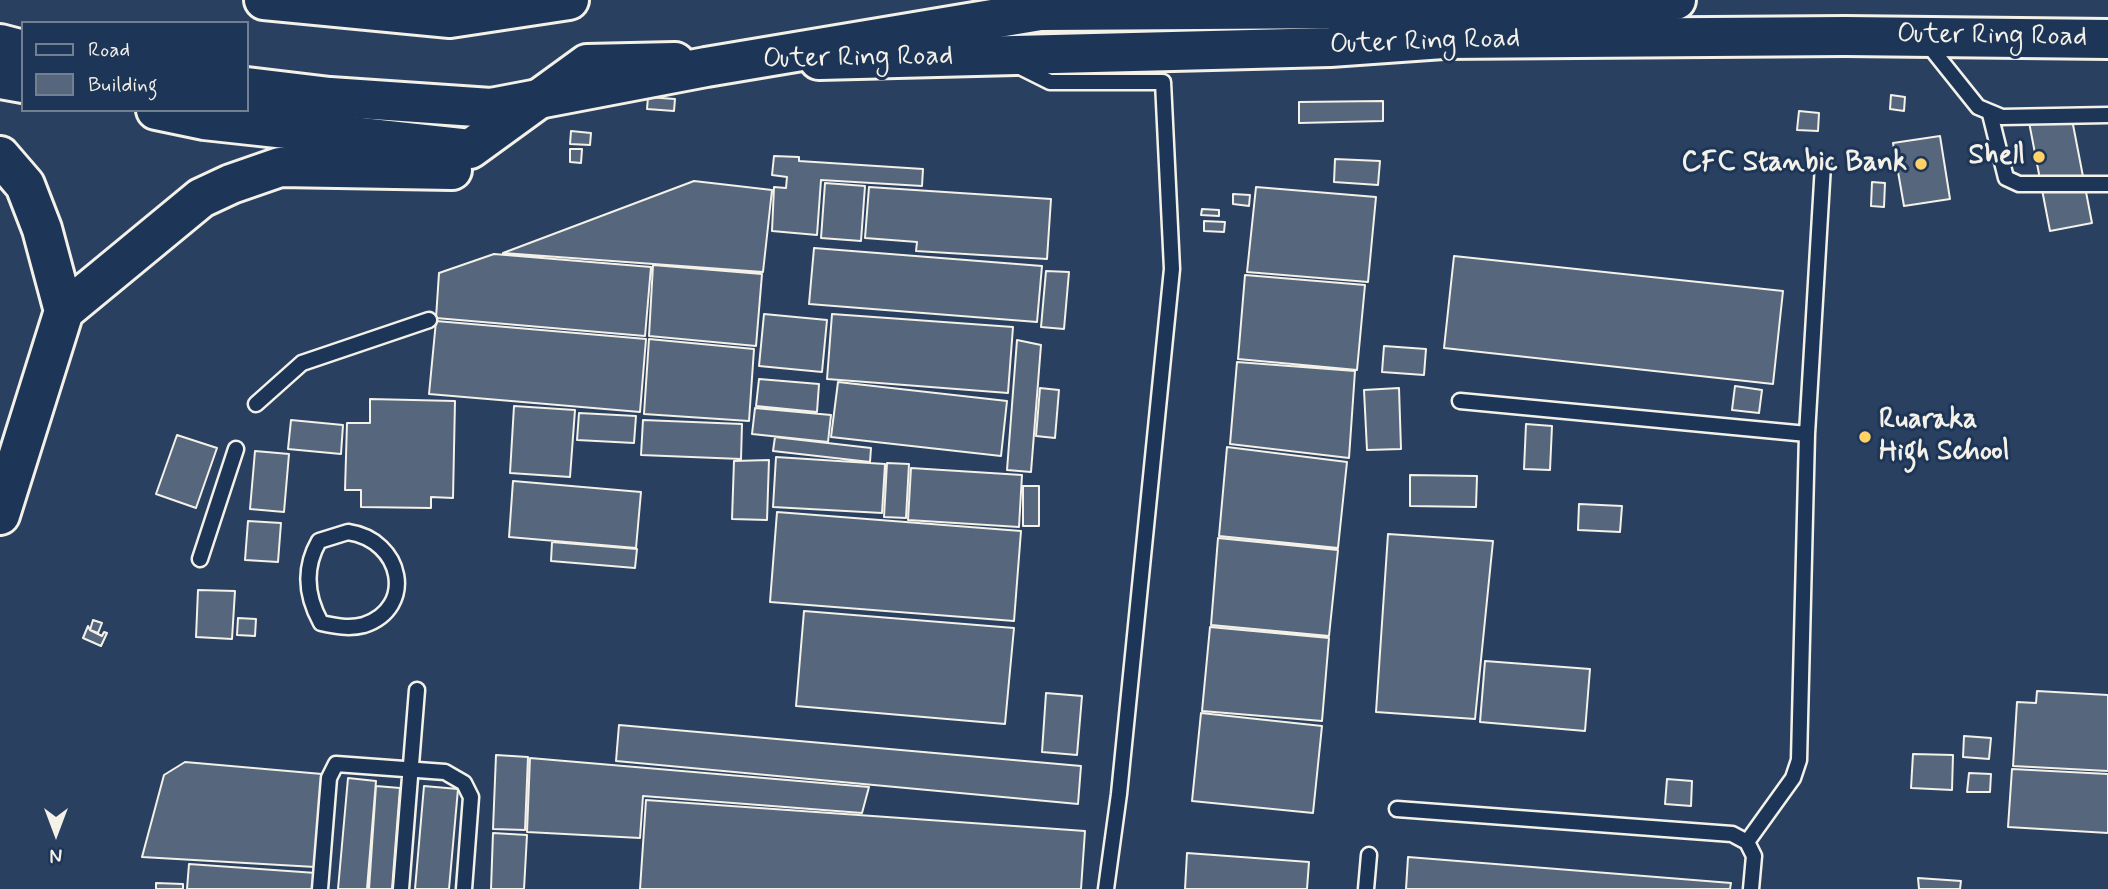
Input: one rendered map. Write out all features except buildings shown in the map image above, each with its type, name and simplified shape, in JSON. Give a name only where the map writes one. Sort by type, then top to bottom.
[{"type":"main road","points":[[264,0],[450,18],[569,0]]},
{"type":"main road","name":"Outer Ring Road","points":[[248,87],[330,97],[491,108],[706,67],[1040,11],[1353,9],[1676,0]]},
{"type":"main road","name":"Outer Ring Road","points":[[166,112],[204,120],[470,149],[587,64],[1330,47],[1443,39],[1922,36],[2108,39]]},
{"type":"main road","points":[[0,44],[21,49]]},
{"type":"main road","points":[[0,79],[21,83]]},
{"type":"main road","points":[[0,156],[24,185],[29,196],[42,229],[64,311],[0,515]]},
{"type":"main road","points":[[64,311],[201,198],[279,167],[468,170]]},
{"type":"lane","points":[[1922,36],[1978,107],[1990,114],[2002,117],[2108,115]]},
{"type":"lane","points":[[998,56],[1050,82],[1163,82],[1172,269],[1119,794],[1106,889]]},
{"type":"lane","points":[[1990,114],[2006,178],[2019,184],[2108,184]]},
{"type":"lane","points":[[1747,842],[1793,778],[1799,760],[1807,434],[1824,165]]},
{"type":"lane","points":[[256,404],[302,363],[429,320]]},
{"type":"lane","points":[[1460,401],[1807,434]]},
{"type":"lane","points":[[201,559],[236,449]]},
{"type":"lane","points":[[348,532],[376,541],[394,564],[397,579],[388,607],[378,618],[365,625],[350,627],[321,624],[310,604],[308,581],[309,558],[318,541],[348,532]]},
{"type":"lane","points":[[401,889],[417,690]]},
{"type":"lane","points":[[320,889],[329,778],[336,764],[445,772],[464,783],[471,797],[464,889]]},
{"type":"lane","points":[[1397,808],[1732,834],[1747,842],[1754,856],[1751,889]]},
{"type":"lane","points":[[1366,889],[1369,855]]},
{"type":"place","name":"Shell","points":[[2039,157]]},
{"type":"place","name":"CFC Stanbic Bank","points":[[1921,164]]},
{"type":"place","name":"Ruaraka High School","points":[[1865,437]]}]
